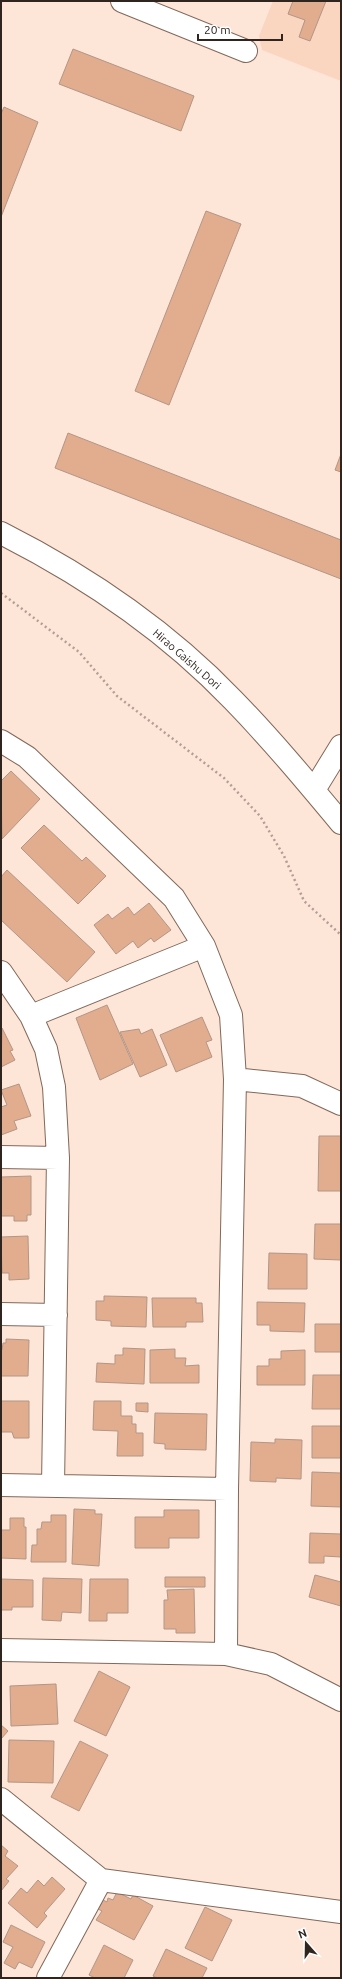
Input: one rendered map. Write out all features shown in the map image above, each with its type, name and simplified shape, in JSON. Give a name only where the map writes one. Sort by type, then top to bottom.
[{"type":"street","points":[[122,1],[246,51]]},
{"type":"street","name":"Hirao Gaishu Dori","points":[[1,533],[46,556],[141,618],[194,662],[233,699],[314,790],[341,823]]},
{"type":"street","points":[[1,741],[27,757],[174,898],[204,946],[231,1015],[235,1079],[227,1489],[226,1654]]},
{"type":"street","points":[[314,790],[341,746]]},
{"type":"street","points":[[31,1016],[204,946]]},
{"type":"street","points":[[1,972],[31,1016],[46,1049],[54,1087],[58,1158],[54,1486]]},
{"type":"street","points":[[235,1079],[302,1086],[341,1104]]},
{"type":"street","points":[[1,1157],[58,1158]]},
{"type":"street","points":[[1,1314],[56,1315]]},
{"type":"street","points":[[1,1485],[227,1489]]},
{"type":"street","points":[[1,1650],[226,1654],[271,1664],[341,1700]]},
{"type":"street","points":[[1,1799],[101,1880],[341,1912]]},
{"type":"street","points":[[48,1978],[101,1880]]},
{"type":"path","points":[[1,593],[79,652],[117,696],[224,778],[260,816],[284,856],[304,901],[341,935]]},
{"type":"shaded area","points":[[273,1],[341,1],[341,81],[262,50],[259,36]]},
{"type":"building","points":[[293,1],[326,1],[310,41],[299,37],[305,20],[288,14]]},
{"type":"building","points":[[73,49],[194,96],[181,131],[59,84]]},
{"type":"building","points":[[4,107],[38,122],[1,217],[1,114]]},
{"type":"building","points":[[206,211],[241,224],[169,405],[135,391]]},
{"type":"building","points":[[68,433],[341,540],[341,579],[55,468]]},
{"type":"building","points":[[341,454],[341,472],[335,470]]},
{"type":"building","points":[[11,771],[40,799],[2,839],[1,781]]},
{"type":"building","points":[[44,825],[82,861],[86,857],[106,876],[78,904],[21,848]]},
{"type":"building","points":[[7,870],[95,952],[67,982],[1,920],[1,877]]},
{"type":"building","points":[[149,903],[171,930],[154,942],[151,938],[138,948],[133,941],[116,954],[94,925],[108,914],[112,919],[128,907],[134,915]]},
{"type":"building","points":[[107,1005],[133,1064],[100,1080],[76,1018]]},
{"type":"building","points":[[202,1017],[212,1040],[206,1042],[212,1057],[176,1072],[160,1035]]},
{"type":"building","points":[[2,1028],[13,1050],[10,1051],[15,1060],[1,1067]]},
{"type":"building","points":[[139,1029],[141,1034],[152,1029],[167,1065],[140,1077],[120,1032]]},
{"type":"building","points":[[19,1084],[31,1116],[14,1121],[17,1129],[1,1135],[1,1107],[7,1105],[1,1090]]},
{"type":"building","points":[[319,1136],[341,1136],[341,1191],[318,1191]]},
{"type":"building","points":[[31,1176],[31,1215],[27,1215],[27,1221],[14,1221],[14,1216],[1,1216],[1,1177]]},
{"type":"building","points":[[315,1224],[341,1224],[341,1260],[314,1259]]},
{"type":"building","points":[[28,1236],[29,1279],[9,1280],[9,1273],[2,1273],[1,1237]]},
{"type":"building","points":[[269,1253],[307,1254],[307,1289],[268,1289]]},
{"type":"building","points":[[104,1296],[147,1297],[146,1327],[111,1326],[111,1321],[96,1320],[96,1301],[104,1301]]},
{"type":"building","points":[[152,1298],[196,1298],[196,1303],[202,1303],[203,1322],[186,1322],[186,1327],[153,1327]]},
{"type":"building","points":[[257,1302],[305,1303],[304,1332],[270,1331],[270,1325],[257,1325]]},
{"type":"building","points":[[315,1324],[341,1324],[341,1352],[315,1352]]},
{"type":"building","points":[[6,1339],[29,1340],[28,1376],[1,1376],[1,1350],[3,1343],[6,1343]]},
{"type":"building","points":[[123,1348],[145,1349],[144,1384],[96,1382],[97,1363],[115,1364],[115,1355],[123,1355]]},
{"type":"building","points":[[175,1349],[175,1358],[186,1358],[185,1366],[199,1365],[199,1383],[150,1383],[150,1350]]},
{"type":"building","points":[[305,1350],[305,1385],[257,1385],[257,1366],[269,1366],[269,1359],[281,1359],[281,1351]]},
{"type":"building","points":[[313,1375],[341,1375],[341,1409],[312,1409]]},
{"type":"building","points":[[1,1401],[29,1401],[29,1438],[14,1438],[12,1432],[1,1432]]},
{"type":"building","points":[[94,1401],[121,1401],[121,1416],[132,1416],[132,1424],[136,1424],[136,1433],[143,1433],[143,1456],[117,1456],[118,1431],[93,1430]]},
{"type":"building","points":[[136,1403],[148,1403],[148,1412],[136,1411]]},
{"type":"building","points":[[155,1413],[207,1414],[206,1450],[165,1449],[165,1444],[154,1443]]},
{"type":"building","points":[[312,1426],[341,1426],[341,1458],[312,1458]]},
{"type":"building","points":[[275,1439],[302,1440],[301,1479],[276,1478],[276,1482],[250,1481],[251,1442],[275,1443]]},
{"type":"building","points":[[312,1472],[341,1473],[341,1507],[311,1506]]},
{"type":"building","points":[[74,1509],[95,1510],[95,1514],[102,1514],[99,1566],[72,1564]]},
{"type":"building","points":[[164,1510],[199,1510],[199,1538],[169,1538],[169,1548],[135,1548],[135,1517],[164,1517]]},
{"type":"building","points":[[51,1515],[66,1515],[66,1562],[31,1562],[32,1545],[37,1545],[37,1529],[41,1529],[42,1522],[51,1522]]},
{"type":"building","points":[[10,1518],[24,1518],[24,1527],[26,1527],[26,1559],[1,1558],[1,1530],[10,1530]]},
{"type":"building","points":[[310,1533],[341,1534],[341,1557],[324,1556],[324,1563],[309,1563]]},
{"type":"building","points":[[315,1575],[341,1582],[341,1606],[309,1597]]},
{"type":"building","points":[[165,1577],[205,1577],[205,1587],[165,1587]]},
{"type":"building","points":[[43,1578],[82,1579],[81,1613],[62,1612],[61,1621],[42,1620]]},
{"type":"building","points":[[1,1579],[33,1580],[33,1607],[12,1607],[12,1610],[1,1610]]},
{"type":"building","points":[[90,1579],[128,1579],[128,1613],[107,1613],[107,1621],[89,1621]]},
{"type":"building","points":[[194,1589],[195,1633],[176,1633],[176,1629],[164,1629],[164,1600],[168,1600],[167,1590]]},
{"type":"building","points":[[99,1671],[130,1687],[106,1736],[74,1721]]},
{"type":"building","points":[[56,1684],[58,1724],[11,1726],[10,1686]]},
{"type":"building","points":[[1,1725],[8,1731],[1,1739]]},
{"type":"building","points":[[9,1740],[54,1741],[53,1783],[8,1782]]},
{"type":"building","points":[[80,1741],[108,1755],[79,1811],[51,1797]]},
{"type":"building","points":[[1,1845],[8,1851],[5,1856],[18,1866],[6,1879],[9,1881],[1,1891]]},
{"type":"building","points":[[52,1877],[65,1889],[44,1913],[47,1916],[37,1928],[8,1903],[21,1888],[27,1893],[38,1880],[44,1886]]},
{"type":"building","points":[[117,1892],[131,1899],[133,1895],[153,1906],[134,1940],[96,1920],[102,1911],[98,1909],[103,1900],[107,1902],[108,1898],[113,1900]]},
{"type":"building","points":[[205,1907],[232,1920],[212,1961],[185,1948]]},
{"type":"building","points":[[11,1925],[45,1942],[32,1968],[19,1962],[15,1969],[4,1963],[13,1947],[3,1942]]},
{"type":"building","points":[[104,1945],[133,1960],[124,1978],[95,1978],[89,1975]]},
{"type":"building","points":[[166,1949],[207,1968],[202,1978],[157,1978],[153,1976]]}]
